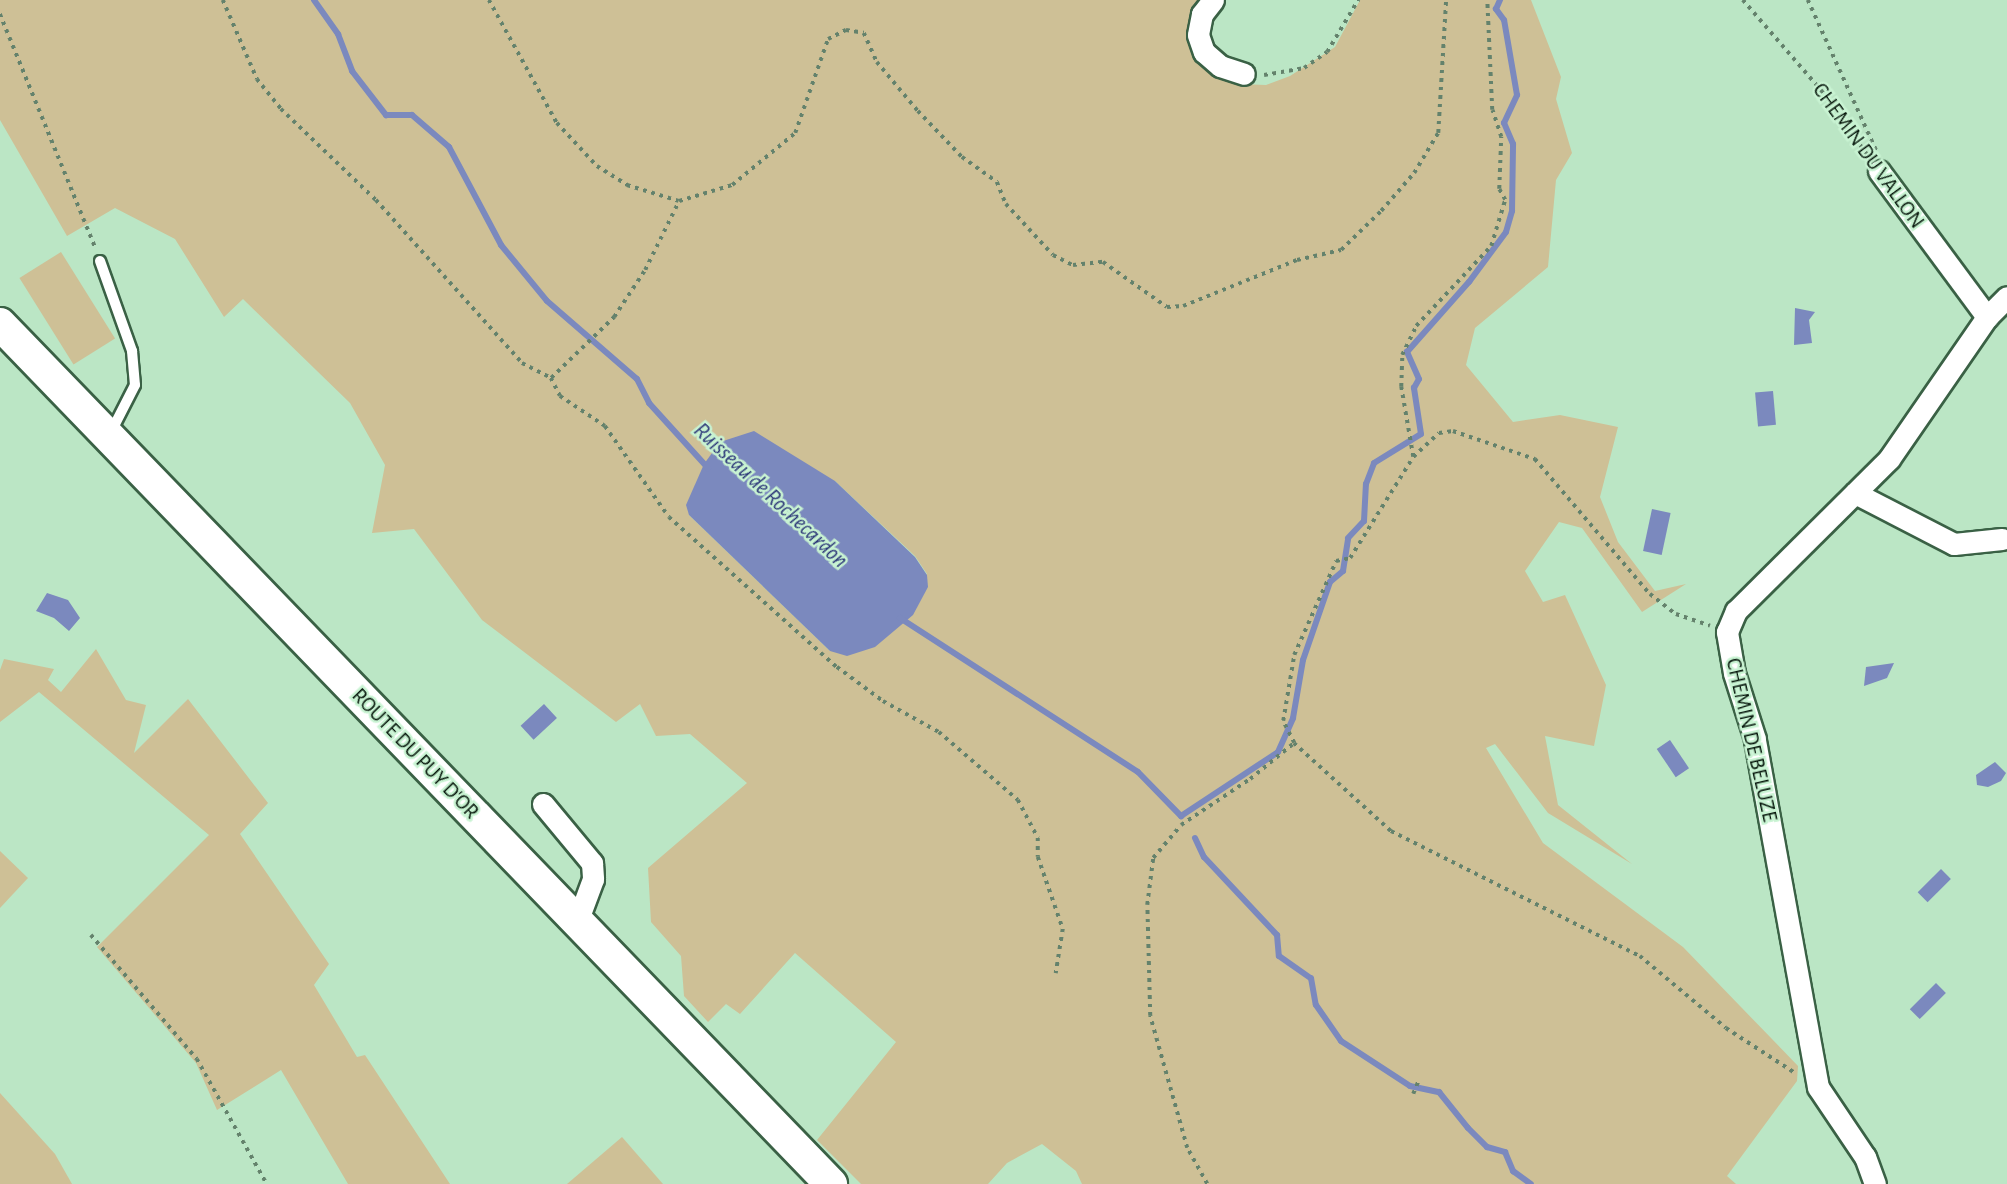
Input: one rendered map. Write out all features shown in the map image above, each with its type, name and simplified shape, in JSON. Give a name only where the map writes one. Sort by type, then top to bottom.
[{"type":"main road","name":"ROUTE DU PUY D'OR","points":[[0,324],[831,1184]]},
{"type":"street","points":[[1213,0],[1202,14],[1198,35],[1204,52],[1220,66],[1244,74]]},
{"type":"street","name":"CHEMIN DU VALLON","points":[[1880,172],[1987,317]]},
{"type":"street","name":"CHEMIN DE BELUZE","points":[[1875,1184],[1865,1157],[1818,1087],[1755,739],[1734,673],[1727,632],[1736,611],[1889,459],[1987,317],[2007,296]]},
{"type":"street","points":[[1855,493],[1954,544],[2002,539]]},
{"type":"street","points":[[543,804],[592,863],[593,879],[577,922]]},
{"type":"lane","points":[[100,261],[132,351],[135,385],[109,437]]},
{"type":"path","points":[[223,0],[257,79],[281,109],[376,200],[522,363],[551,378],[560,396],[605,426],[669,517],[714,562],[837,667],[883,701],[939,732],[1018,800],[1038,838],[1038,856],[1063,929],[1056,973]]},
{"type":"path","points":[[489,0],[557,123],[597,166],[627,185],[679,201],[732,185],[795,133],[828,39],[846,30],[864,33],[877,62],[918,111],[962,157],[997,182],[1006,204],[1053,255],[1073,265],[1103,262],[1119,270],[1158,303],[1183,306],[1297,260],[1341,250],[1414,173],[1438,133],[1446,0]]},
{"type":"path","points":[[1244,74],[1278,76],[1304,68],[1327,52],[1359,0]]},
{"type":"path","points":[[1413,457],[1408,436],[1402,355],[1416,326],[1491,246],[1505,200],[1499,189],[1501,137],[1492,110],[1487,0]]},
{"type":"path","name":"CHEMIN DU VALLON","points":[[1743,0],[1821,90],[1880,172]]},
{"type":"path","points":[[1808,0],[1877,152],[1880,172]]},
{"type":"path","points":[[0,14],[100,261]]},
{"type":"path","points":[[551,378],[614,317],[679,201]]},
{"type":"path","points":[[1727,632],[1676,614],[1650,594],[1535,459],[1453,431],[1439,433],[1413,457],[1350,558],[1336,562],[1294,655],[1283,721],[1294,743],[1391,831],[1640,956],[1726,1028],[1818,1087]]},
{"type":"path","points":[[1207,1184],[1187,1148],[1150,1016],[1147,905],[1153,858],[1181,825],[1250,779],[1294,743]]},
{"type":"path","points":[[91,935],[197,1059],[267,1184]]},
{"type":"path","points":[[1413,1094],[1419,1079]]},
{"type":"shaded area","points":[[0,0],[1201,0],[1192,16],[1193,59],[1238,84],[1266,85],[1290,76],[1335,47],[1360,0],[1531,0],[1561,77],[1556,99],[1572,153],[1556,180],[1548,267],[1475,328],[1466,365],[1513,422],[1560,415],[1618,427],[1600,497],[1618,542],[1655,591],[1686,584],[1642,612],[1582,528],[1559,522],[1525,571],[1543,602],[1565,595],[1606,685],[1594,746],[1545,736],[1558,805],[1632,864],[1548,813],[1495,744],[1486,748],[1543,843],[1683,947],[1798,1066],[1797,1081],[1727,1176],[1736,1184],[1082,1184],[1076,1171],[1042,1144],[1007,1163],[988,1184],[861,1184],[817,1140],[896,1042],[795,953],[740,1014],[726,1004],[708,1022],[684,996],[681,956],[651,922],[648,868],[747,783],[690,734],[656,736],[640,704],[616,722],[482,620],[414,529],[372,533],[385,465],[350,403],[243,299],[224,317],[175,239],[115,208],[67,236],[0,120]],"holes":[[[835,481],[915,556],[927,574],[830,651],[689,515]]]},
{"type":"shaded area","points":[[61,252],[115,339],[73,364],[19,278]]},
{"type":"shaded area","points":[[96,649],[126,700],[146,705],[134,753],[188,699],[268,803],[240,834],[329,964],[314,985],[357,1057],[365,1055],[450,1184],[348,1184],[281,1070],[217,1110],[196,1063],[97,947],[209,835],[39,692],[0,722],[0,670],[4,659],[54,669],[48,680],[61,692]]},
{"type":"shaded area","points":[[0,851],[28,878],[0,908]]},
{"type":"shaded area","points":[[0,1093],[55,1154],[72,1184],[0,1184]]},
{"type":"shaded area","points":[[622,1137],[663,1184],[567,1184]]},
{"type":"water","points":[[1795,308],[1815,312],[1809,320],[1812,343],[1794,345]]},
{"type":"water","points":[[1773,391],[1776,425],[1758,426],[1755,393]]},
{"type":"water","points":[[754,431],[835,481],[915,557],[927,575],[928,587],[913,615],[875,647],[847,656],[830,651],[689,515],[686,505],[704,464],[720,442]]},
{"type":"water","points":[[1652,509],[1671,513],[1662,555],[1643,551]]},
{"type":"water","points":[[47,593],[68,600],[80,618],[69,631],[54,618],[36,611]]},
{"type":"water","points":[[1894,663],[1887,678],[1864,686],[1866,667]]},
{"type":"water","points":[[544,704],[557,718],[534,740],[521,726]]},
{"type":"water","points":[[1670,740],[1689,768],[1676,777],[1657,749]]},
{"type":"water","points":[[1995,762],[2006,773],[2001,781],[1988,787],[1977,785],[1976,775]]},
{"type":"water","points":[[1941,869],[1951,879],[1928,902],[1918,892]]},
{"type":"water","points":[[1936,983],[1946,993],[1920,1019],[1910,1009]]},
{"type":"waterway","name":"Ruisseau de Rochecardon","points":[[314,0],[338,34],[352,71],[386,115],[412,115],[449,147],[501,245],[547,301],[637,379],[649,403],[708,468]]},
{"type":"waterway","points":[[900,618],[1138,772],[1181,816],[1278,752],[1293,718],[1303,660],[1330,582],[1343,571],[1348,538],[1364,521],[1366,484],[1374,463],[1421,434],[1414,388],[1419,379],[1407,352],[1469,282],[1506,232],[1512,211],[1513,144],[1504,123],[1517,95],[1504,20],[1496,9],[1500,0]]},
{"type":"waterway","name":"Ruisseau de Rochecardon","points":[[1195,838],[1204,857],[1277,935],[1279,956],[1311,978],[1316,1005],[1341,1041],[1410,1086],[1439,1092],[1468,1128],[1487,1147],[1505,1152],[1513,1171],[1531,1184]]}]
